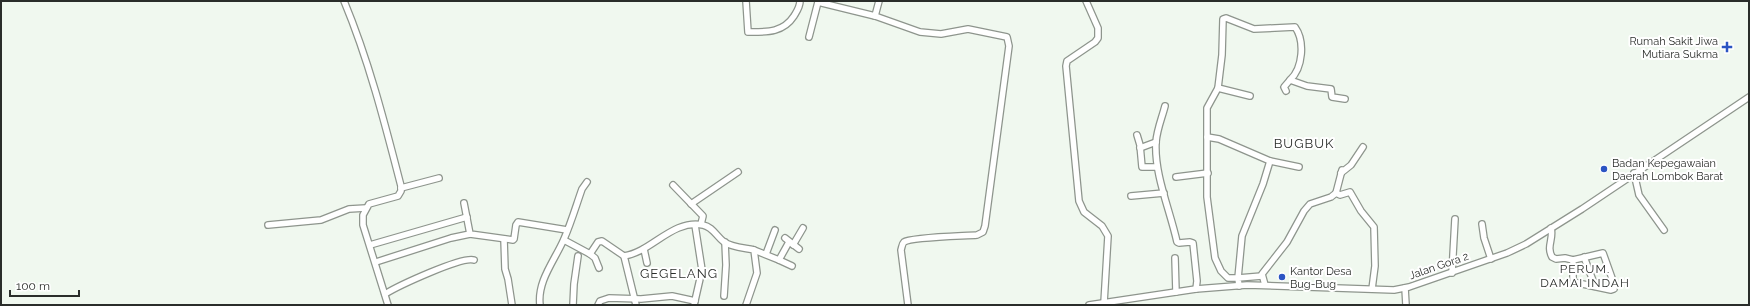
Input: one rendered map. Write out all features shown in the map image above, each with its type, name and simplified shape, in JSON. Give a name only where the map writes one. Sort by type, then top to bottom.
[{"type":"street","points":[[344,1],[360,38],[371,73],[401,188],[398,196],[372,203],[366,208],[362,221],[376,262],[388,305]]},
{"type":"street","points":[[746,1],[748,32],[767,32],[777,30],[787,24],[798,10],[800,1]]},
{"type":"street","points":[[875,16],[880,1]]},
{"type":"street","points":[[1086,1],[1098,28],[1098,38],[1095,42],[1067,61],[1066,66],[1079,201],[1084,212],[1102,226],[1108,236],[1104,303]]},
{"type":"street","points":[[809,37],[818,2],[875,16],[920,32],[941,34],[968,29],[1003,35],[1007,37],[1009,42],[985,226],[982,232],[977,235],[906,240],[904,242],[901,250],[905,292],[908,305]]},
{"type":"street","points":[[1262,276],[1228,278],[1225,276],[1215,258],[1207,197],[1207,108],[1218,88],[1222,55],[1222,20],[1224,18],[1254,28],[1296,28],[1300,45],[1301,59],[1298,72],[1284,87],[1286,91]]},
{"type":"street","points":[[1290,80],[1308,86],[1329,88],[1332,90],[1332,97],[1345,99]]},
{"type":"street","points":[[1218,88],[1250,96]]},
{"type":"street","name":"Jalan Gora 2","points":[[1089,305],[1176,292],[1239,286],[1264,285],[1394,290],[1405,288],[1515,250],[1552,228],[1749,97]]},
{"type":"street","points":[[1166,106],[1158,130],[1156,142],[1156,167],[1178,242],[1193,243],[1196,290]]},
{"type":"street","points":[[1137,135],[1142,168],[1156,167]]},
{"type":"street","points":[[1207,137],[1220,139],[1270,160],[1299,167]]},
{"type":"street","points":[[1140,148],[1156,142]]},
{"type":"street","points":[[1341,173],[1350,165],[1363,147]]},
{"type":"street","points":[[1239,286],[1239,257],[1243,231],[1263,184],[1270,160]]},
{"type":"street","points":[[1264,285],[1262,276],[1287,242],[1305,209],[1310,204],[1331,197],[1336,193],[1344,167]]},
{"type":"street","points":[[691,204],[738,172]]},
{"type":"street","points":[[1176,177],[1208,173]]},
{"type":"street","points":[[1634,173],[1639,194],[1664,230]]},
{"type":"street","points":[[401,188],[440,178]]},
{"type":"street","points":[[540,305],[539,294],[541,285],[564,240],[582,189],[587,182]]},
{"type":"street","points":[[598,305],[600,301],[609,298],[636,302],[673,296],[694,303],[702,270],[698,225],[703,216],[673,185]]},
{"type":"street","points":[[1336,193],[1340,195],[1350,192],[1362,213],[1374,227],[1375,266],[1372,289]]},
{"type":"street","points":[[1131,196],[1164,193]]},
{"type":"street","points":[[464,203],[470,234]]},
{"type":"street","points":[[268,225],[321,220],[348,209],[366,208]]},
{"type":"street","points":[[370,245],[467,217]]},
{"type":"street","points":[[1452,273],[1455,219]]},
{"type":"street","points":[[376,262],[446,239],[470,234],[514,239],[516,225],[518,222],[567,230]]},
{"type":"street","points":[[1482,224],[1484,238],[1491,259]]},
{"type":"street","points":[[624,256],[644,249],[679,228],[698,225],[711,228],[725,242],[766,254],[792,266]]},
{"type":"street","points":[[779,260],[789,242],[803,228]]},
{"type":"street","points":[[1552,228],[1549,246],[1551,256],[1555,258],[1573,260],[1603,253],[1614,288],[1611,290],[1573,282],[1573,260]]},
{"type":"street","points":[[766,254],[775,230]]},
{"type":"street","points":[[504,239],[505,269],[512,305]]},
{"type":"street","points":[[564,240],[590,254],[594,258],[599,268]]},
{"type":"street","points":[[590,254],[600,241],[624,256],[636,302]]},
{"type":"street","points":[[724,296],[726,265],[725,242]]},
{"type":"street","points":[[789,242],[799,249]]},
{"type":"street","points":[[644,249],[647,263]]},
{"type":"street","points":[[746,305],[757,272],[754,250]]},
{"type":"street","points":[[573,305],[578,256]]},
{"type":"street","points":[[1584,257],[1595,286]]},
{"type":"street","points":[[1175,258],[1176,292]]},
{"type":"street","points":[[385,294],[455,262],[469,259],[474,260]]},
{"type":"street","points":[[1405,288],[1406,305]]},
{"type":"place","name":"Rumah Sakit Jiwa Mutiara Sukma","points":[[1727,47]]},
{"type":"place","name":"Badan Kepegawaian Daerah Lombok Barat","points":[[1604,169]]},
{"type":"place","name":"Kantor Desa Bug-Bug","points":[[1282,277]]},
{"type":"district","name":"BUGBUK","points":[[1304,143]]},
{"type":"district","name":"GEGELANG","points":[[679,273]]},
{"type":"district","name":"PERUM. DAMAI INDAH","points":[[1585,276]]}]
